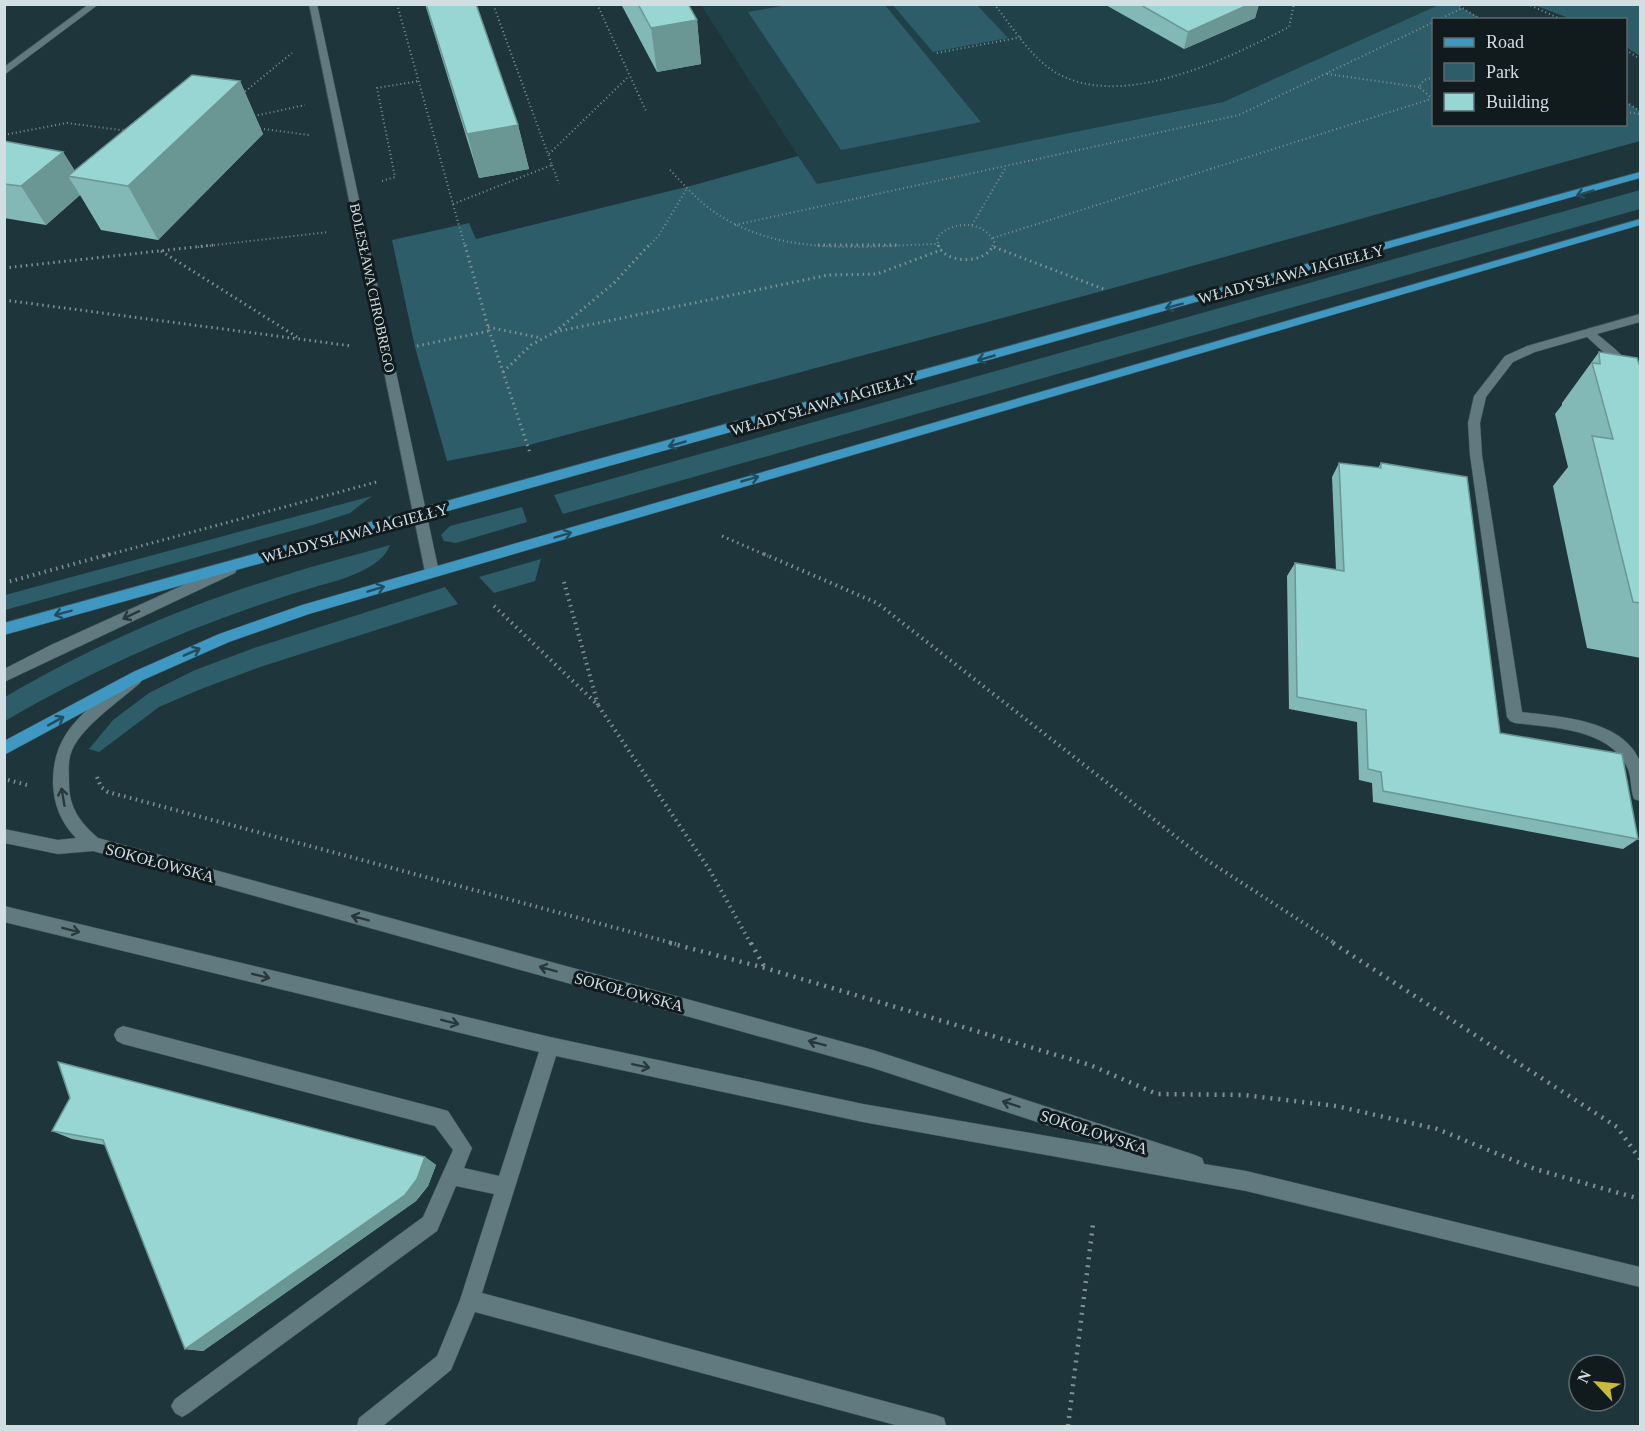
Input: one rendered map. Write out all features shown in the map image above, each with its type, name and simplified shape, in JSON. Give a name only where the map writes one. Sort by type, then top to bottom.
[{"type":"main road","name":"WŁADYSŁAWA JAGIEŁŁY","points":[[4,629],[1641,176]]},
{"type":"main road","points":[[4,749],[138,676],[224,638],[307,609],[1641,222]]},
{"type":"street","points":[[4,72],[95,4]]},
{"type":"street","name":"BOLESŁAWA CHROBREGO","points":[[313,4],[387,365],[413,471],[419,516],[432,572]]},
{"type":"street","points":[[1641,318],[1532,349],[1509,359],[1492,377],[1479,396],[1474,423],[1476,455],[1515,717],[1591,730],[1603,735],[1627,754],[1635,766],[1641,794]]},
{"type":"street","points":[[1588,332],[1617,357],[1641,386]]},
{"type":"street","points":[[4,676],[56,649],[241,564]]},
{"type":"street","points":[[93,844],[72,825],[62,802],[61,760],[65,748],[81,729],[138,676]]},
{"type":"street","name":"SOKOŁOWSKA","points":[[4,836],[58,847],[93,844],[873,1059],[1246,1181]]},
{"type":"street","name":"SOKOŁOWSKA","points":[[4,914],[550,1046],[863,1113],[1246,1181],[1641,1277]]},
{"type":"street","points":[[123,1035],[441,1118],[463,1148],[430,1224],[182,1406]]},
{"type":"street","points":[[367,1426],[444,1363],[470,1300],[550,1046]]},
{"type":"street","points":[[452,1174],[505,1187]]},
{"type":"street","points":[[470,1300],[936,1426]]},
{"type":"path","points":[[397,4],[489,329],[529,445],[530,455]]},
{"type":"path","points":[[493,4],[559,184]]},
{"type":"path","points":[[597,4],[628,77],[646,111]]},
{"type":"path","points":[[994,4],[1052,71],[1066,79],[1103,85],[1149,80],[1203,68],[1289,27],[1294,4]]},
{"type":"path","points":[[1456,4],[1478,18]]},
{"type":"path","points":[[1527,4],[1558,18]]},
{"type":"path","points":[[1442,18],[1462,8]]},
{"type":"path","points":[[735,225],[1239,115],[1432,23]]},
{"type":"path","points":[[937,52],[1023,37]]},
{"type":"path","points":[[235,100],[296,50]]},
{"type":"path","points":[[1627,51],[1641,59]]},
{"type":"path","points":[[993,238],[1432,99],[1419,87],[1326,74]]},
{"type":"path","points":[[549,154],[628,77]]},
{"type":"path","points":[[1419,87],[1424,80],[1432,78]]},
{"type":"path","points":[[378,182],[394,177],[377,88],[419,81]]},
{"type":"path","points":[[1627,103],[1641,112]]},
{"type":"path","points":[[242,119],[306,105]]},
{"type":"path","points":[[4,135],[67,123],[134,132]]},
{"type":"path","points":[[255,128],[312,136]]},
{"type":"path","points":[[453,204],[552,165]]},
{"type":"path","points":[[972,225],[1006,166]]},
{"type":"path","points":[[670,170],[686,190],[735,225],[757,236],[794,244],[824,247],[937,244]]},
{"type":"path","points":[[555,332],[614,283],[646,252],[686,190]]},
{"type":"path","points":[[972,225],[981,228],[993,238],[994,247],[986,256],[969,260],[951,257],[937,244],[937,238],[946,228],[972,225]]},
{"type":"path","points":[[4,268],[331,231]]},
{"type":"path","points":[[994,247],[1106,290]]},
{"type":"path","points":[[503,372],[541,338],[555,332],[828,276],[877,274],[941,250]]},
{"type":"path","points":[[160,251],[298,337]]},
{"type":"path","points":[[4,300],[298,337],[355,347]]},
{"type":"path","points":[[415,347],[489,329],[541,338]]},
{"type":"path","points":[[4,583],[372,484],[386,476]]},
{"type":"path","points":[[722,536],[877,603],[1202,857],[1617,1127],[1641,1159]]},
{"type":"path","points":[[564,582],[598,705]]},
{"type":"path","points":[[494,606],[598,705],[709,868],[765,968]]},
{"type":"path","points":[[98,780],[108,792],[765,968],[1090,1065],[1157,1094],[1244,1095],[1335,1106],[1437,1129],[1535,1169],[1641,1199]]},
{"type":"path","points":[[1068,1426],[1094,1224]]},
{"type":"shaded area","points":[[701,5],[1441,5],[1223,102],[816,184]]},
{"type":"green space","points":[[794,4],[885,5],[981,122],[841,150],[748,12]]},
{"type":"green space","points":[[1441,4],[1456,5],[1480,18],[1432,18],[1432,126],[1627,126],[1627,103],[1640,111],[1640,141],[1106,290],[529,445],[447,461],[415,347],[392,240],[469,223],[476,239],[694,185],[798,156],[817,184],[1223,102]]},
{"type":"green space","points":[[893,5],[977,5],[1008,38],[933,52]]},
{"type":"green space","points":[[1534,5],[1640,5],[1640,56],[1627,48],[1627,18],[1568,18]]},
{"type":"green space","points":[[1640,190],[1640,209],[563,514],[554,495]]},
{"type":"green space","points":[[372,496],[350,513],[313,525],[5,610],[5,595]]},
{"type":"green space","points":[[522,507],[527,522],[456,543],[444,541],[441,535],[450,526]]},
{"type":"green space","points":[[390,545],[378,561],[359,572],[237,613],[157,644],[80,680],[5,721],[5,697],[98,647],[163,618],[230,593]]},
{"type":"green space","points":[[541,559],[535,581],[494,593],[479,577]]},
{"type":"green space","points":[[445,587],[458,604],[260,667],[201,689],[159,707],[99,752],[89,749],[113,720],[149,693],[195,670],[254,648]]},
{"type":"building","points":[[426,4],[476,4],[518,125],[467,134]]},
{"type":"building","points":[[638,4],[688,4],[697,20],[651,28]]},
{"type":"building","points":[[1139,4],[1250,4],[1188,32]]},
{"type":"building","points":[[192,75],[240,81],[128,186],[68,176]]},
{"type":"building","points":[[4,141],[63,152],[21,186],[4,184]]},
{"type":"building","points":[[1599,352],[1637,358],[1641,369],[1641,603],[1633,602],[1592,436],[1613,439],[1592,363],[1600,364]]},
{"type":"building","points":[[1339,463],[1381,468],[1381,463],[1467,477],[1500,733],[1622,754],[1638,839],[1383,791],[1381,772],[1368,769],[1366,710],[1297,697],[1295,563],[1344,571]]},
{"type":"building","points":[[58,1062],[425,1157],[417,1179],[405,1195],[185,1349],[103,1140],[52,1131],[70,1098]]}]
